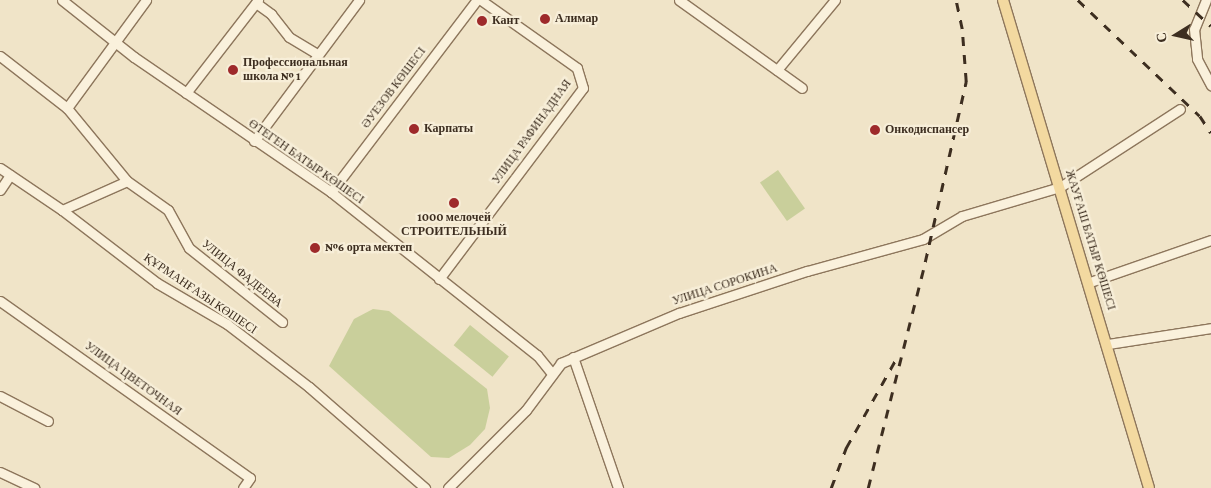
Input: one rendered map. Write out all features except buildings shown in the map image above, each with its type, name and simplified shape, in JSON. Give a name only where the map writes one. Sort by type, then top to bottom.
[{"type":"main road","name":"ЖАУҒАШ БАТЫР КӨШЕСІ","points":[[1004,0],[1090,282],[1149,488]]},
{"type":"street","name":"ӨТЕГЕН БАТЫР КӨШЕСІ","points":[[62,0],[186,93],[330,192],[537,355],[551,372]]},
{"type":"street","points":[[66,108],[146,0]]},
{"type":"street","points":[[254,140],[359,0]]},
{"type":"street","name":"ӘУЕЗОВ КӨШЕСІ","points":[[330,192],[476,0]]},
{"type":"street","name":"УЛИЦА РАФИНАДНАЯ","points":[[439,279],[583,88],[577,68],[481,0]]},
{"type":"street","points":[[679,0],[802,88]]},
{"type":"street","points":[[777,70],[835,0]]},
{"type":"street","points":[[1206,0],[1194,29],[1197,59],[1211,85]]},
{"type":"street","points":[[186,93],[257,1],[271,14],[289,37],[317,54]]},
{"type":"street","name":"УЛИЦА ФАДЕЕВА","points":[[0,56],[66,108],[127,181],[168,210],[189,248],[282,322]]},
{"type":"street","name":"УЛИЦА СОРОКИНА","points":[[448,488],[526,410],[551,372],[573,357],[679,313],[807,271],[923,239],[962,216],[1060,187],[1180,109]]},
{"type":"street","name":"ҚҰРМАНҒАЗЫ КӨШЕСІ","points":[[0,168],[62,210],[157,283],[235,330],[309,387],[425,488]]},
{"type":"street","points":[[0,190],[10,176]]},
{"type":"street","points":[[62,210],[127,181]]},
{"type":"street","points":[[1090,282],[1211,240]]},
{"type":"street","name":"УЛИЦА ЦВЕТОЧНАЯ","points":[[0,301],[250,478],[243,488]]},
{"type":"street","points":[[1108,344],[1211,328]]},
{"type":"street","points":[[573,357],[618,488]]},
{"type":"street","points":[[0,396],[48,421]]},
{"type":"street","points":[[1,475],[34,488]]},
{"type":"green space","points":[[778,170],[805,209],[787,221],[760,183]]},
{"type":"green space","points":[[373,309],[389,311],[487,389],[490,408],[485,429],[470,445],[449,458],[431,457],[329,366],[354,319]]},
{"type":"green space","points":[[470,325],[509,356],[492,377],[454,345]]},
{"type":"railway","points":[[868,488],[925,262],[966,82],[962,29],[956,0]]},
{"type":"railway","points":[[1078,0],[1200,116],[1211,133]]},
{"type":"railway","points":[[1183,0],[1211,26]]},
{"type":"railway","points":[[831,488],[846,448],[897,357]]},
{"type":"place","name":"Алимар","points":[[545,19]]},
{"type":"place","name":"Кант","points":[[482,21]]},
{"type":"place","name":"Профессиональная школа № 1","points":[[233,70]]},
{"type":"place","name":"Карпаты","points":[[414,129]]},
{"type":"place","name":"Онкодиспансер","points":[[875,130]]},
{"type":"place","name":"1000 мелочей СТРОИТЕЛЬНЫЙ","points":[[454,203]]},
{"type":"place","name":"№6 орта мектеп","points":[[315,248]]}]
